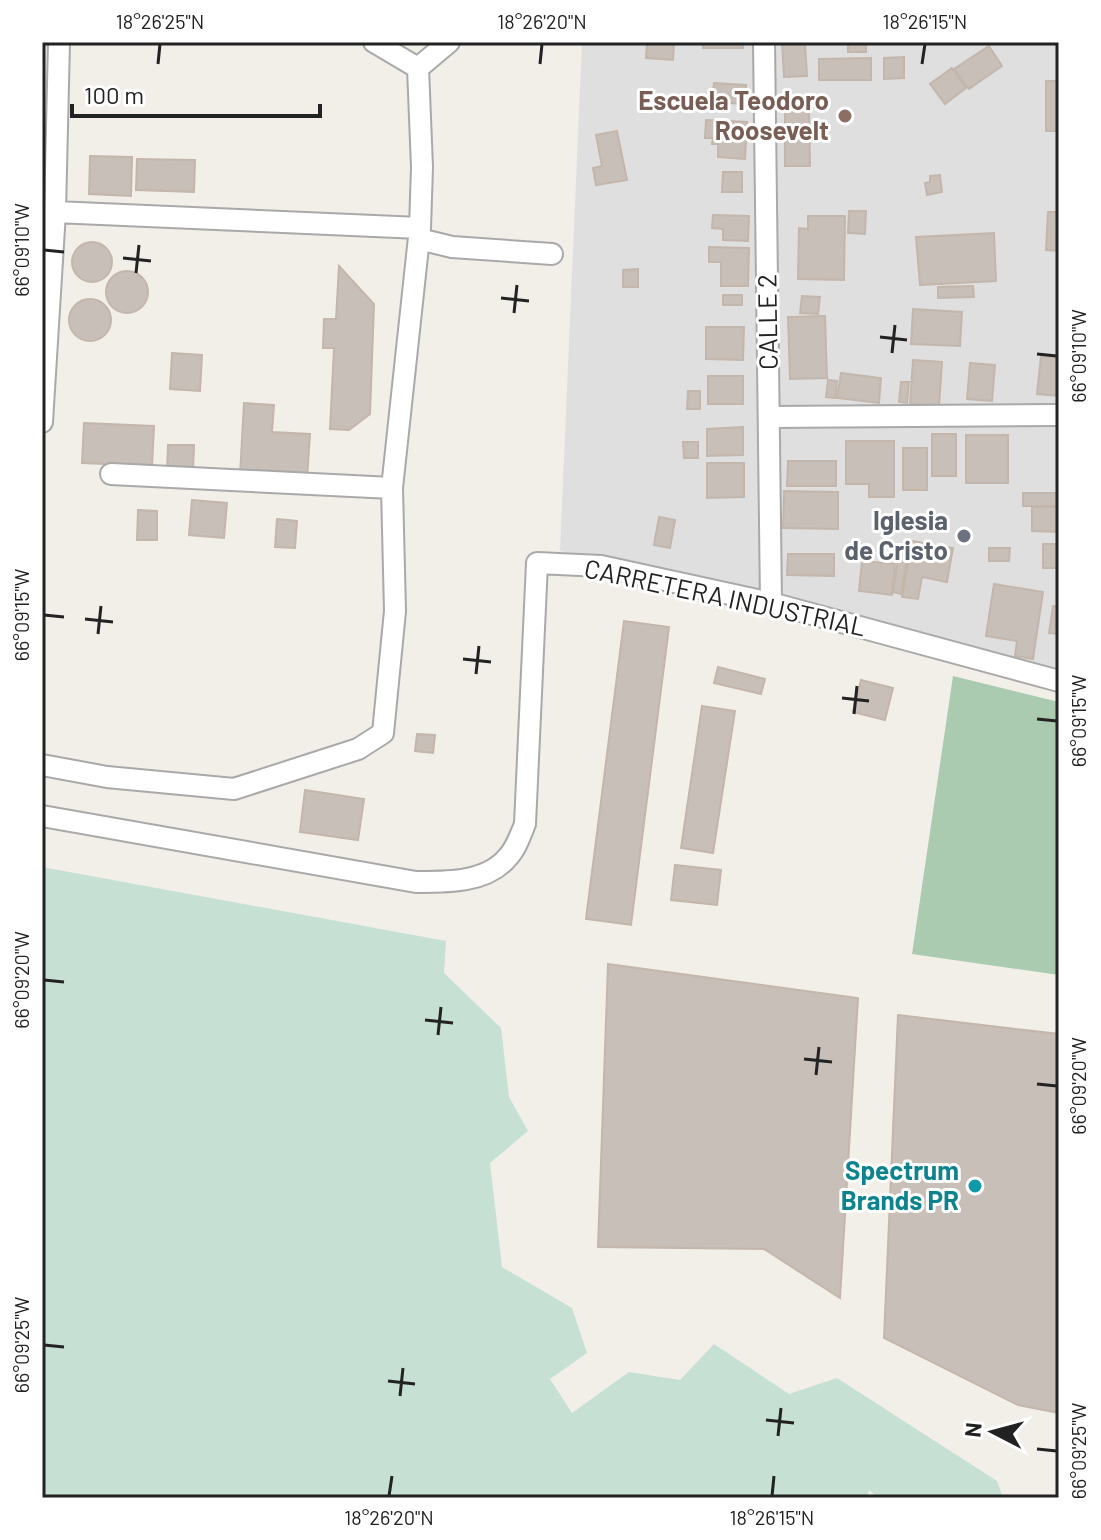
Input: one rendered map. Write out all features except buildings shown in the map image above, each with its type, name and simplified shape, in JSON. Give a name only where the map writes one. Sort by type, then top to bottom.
[{"type":"street","points":[[42,422],[55,212],[59,42]]},
{"type":"street","points":[[374,42],[418,68]]},
{"type":"street","points":[[418,68],[449,42]]},
{"type":"street","name":"CALLE 2","points":[[764,42],[771,603]]},
{"type":"street","points":[[42,765],[107,777],[234,789],[358,749],[383,733],[395,611],[392,488],[420,234],[422,167],[418,68]]},
{"type":"street","points":[[55,212],[420,234],[452,247],[552,254]]},
{"type":"street","points":[[769,417],[1059,415]]},
{"type":"street","points":[[111,474],[392,488]]},
{"type":"street","name":"CARRETERA INDUSTRIAL","points":[[42,816],[416,882],[453,882],[481,875],[506,860],[518,843],[525,824],[537,563],[601,566],[771,603],[1059,681]]},
{"type":"shaded area","points":[[582,42],[1059,42],[1059,681],[560,551]]},
{"type":"green space","points":[[953,676],[1059,702],[1059,975],[912,954]]},
{"type":"green space","points":[[42,867],[446,941],[444,973],[501,1028],[509,1097],[528,1131],[490,1163],[502,1267],[572,1308],[587,1353],[550,1379],[572,1413],[629,1372],[680,1380],[714,1344],[789,1394],[837,1378],[997,1481],[1003,1498],[878,1498],[869,1490],[867,1498],[42,1498]]},
{"type":"place","name":"Escuela Teodoro Roosevelt","points":[[845,116]]},
{"type":"place","name":"Iglesia de Cristo","points":[[964,536]]},
{"type":"place","name":"Spectrum Brands PR","points":[[975,1186]]}]
